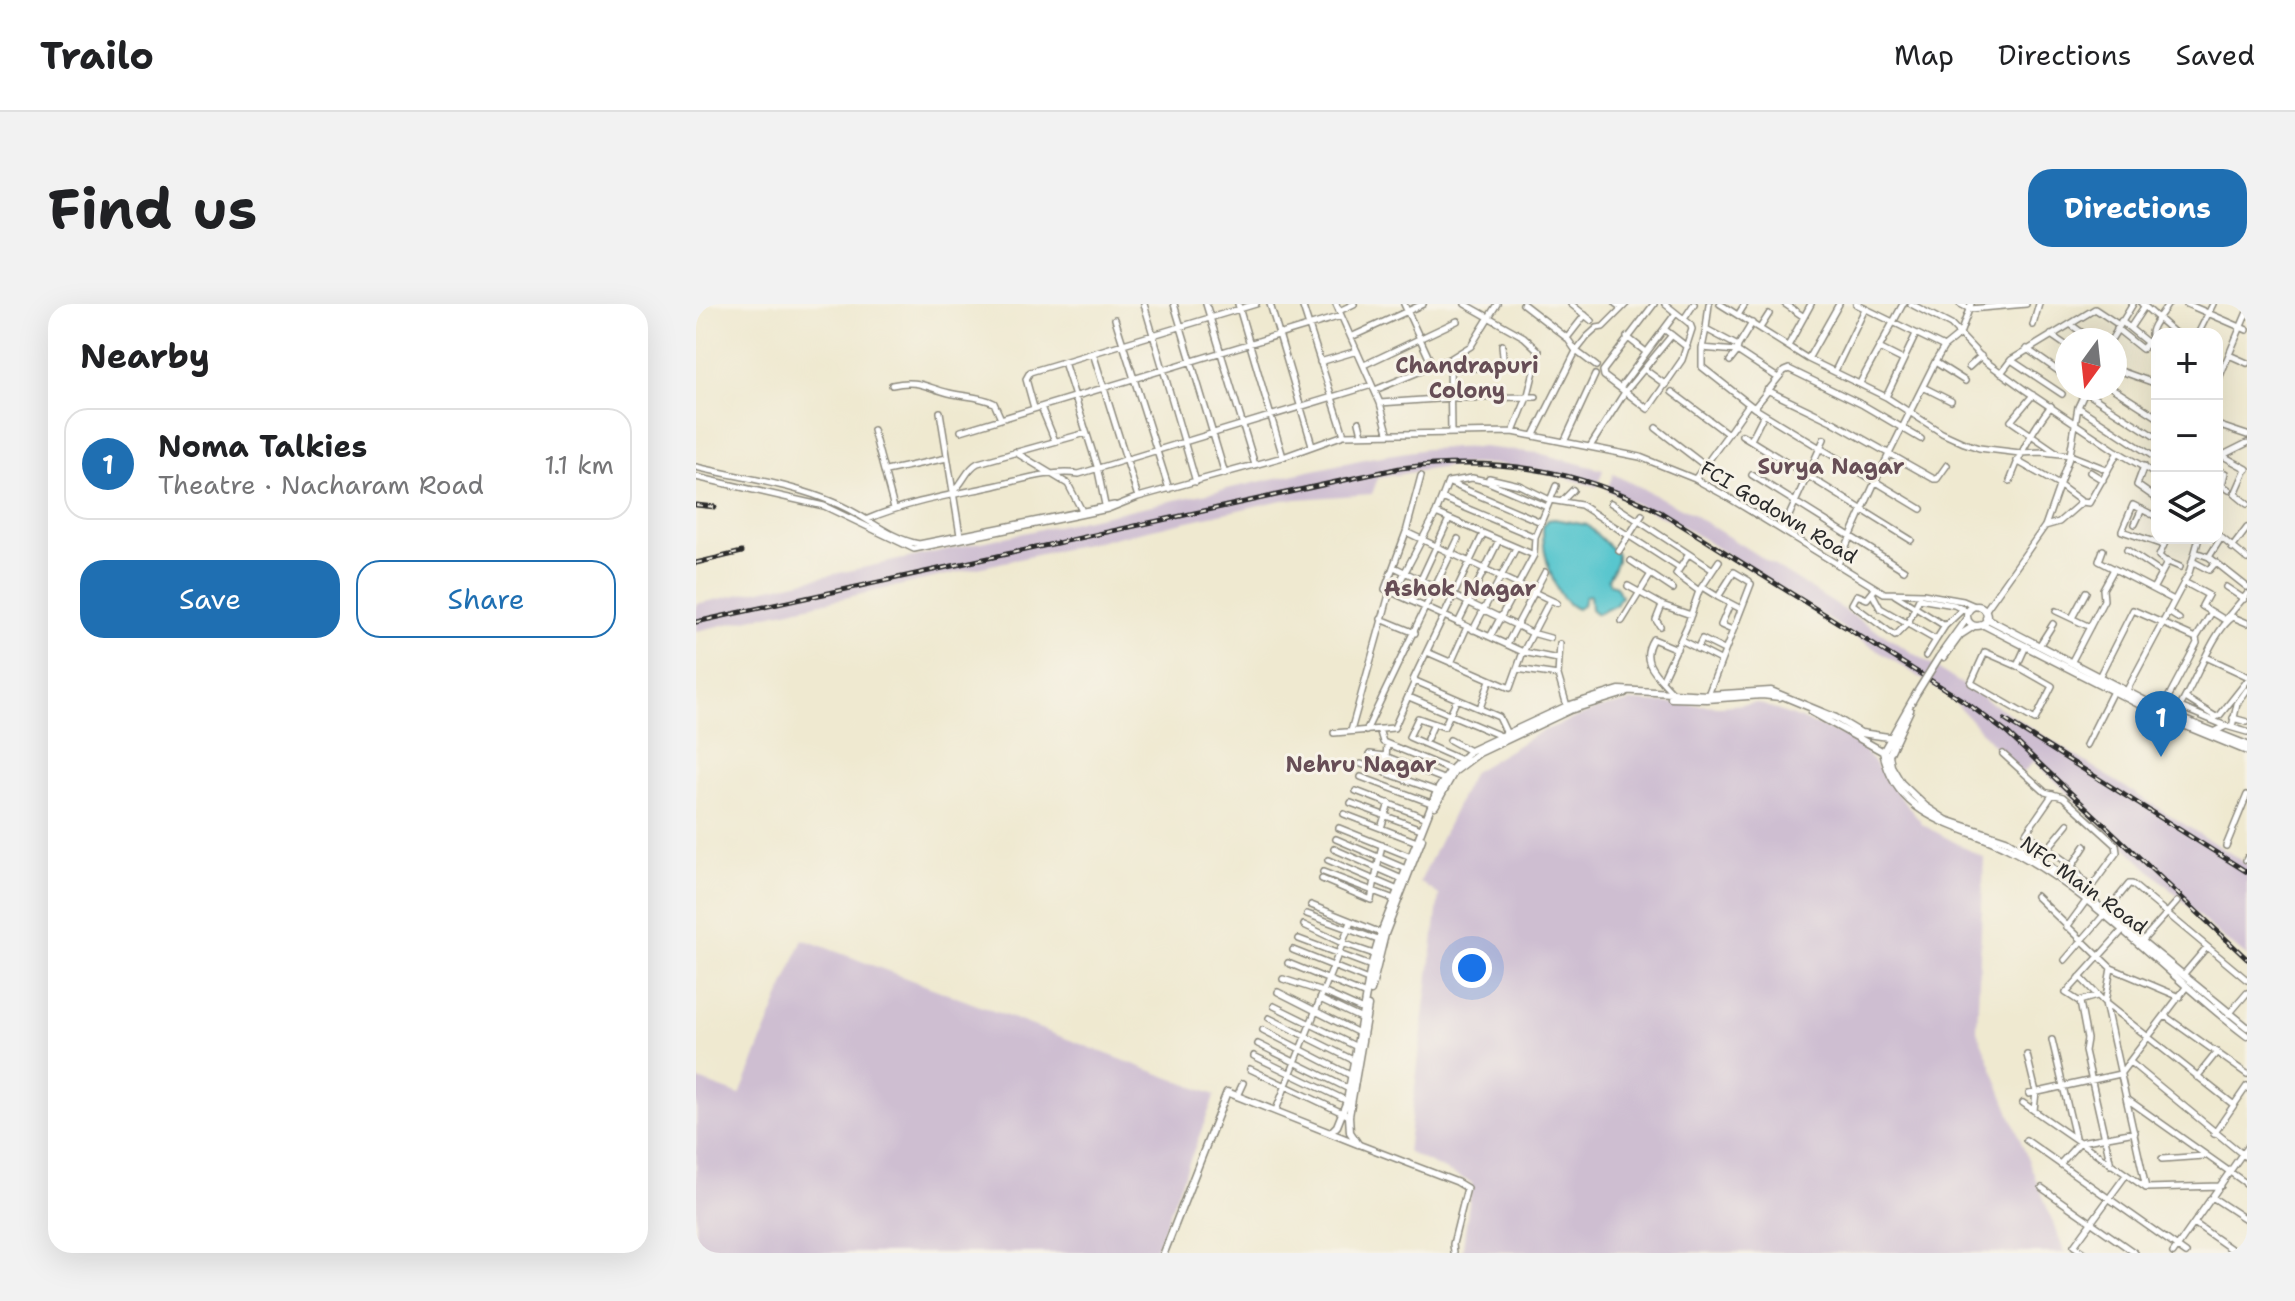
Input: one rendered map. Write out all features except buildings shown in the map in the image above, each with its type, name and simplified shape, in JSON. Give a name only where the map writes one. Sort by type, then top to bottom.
[{"type":"main road","points":[[1358,1144],[1349,1129],[1347,1101],[1374,954],[1431,803],[1443,779],[1470,751],[1619,693],[1707,699],[1773,695],[1834,722],[1886,753],[1966,613],[1977,607],[1985,618],[2026,644],[2113,691],[2247,745]]},
{"type":"main road","points":[[1966,613],[1974,626]]},
{"type":"main road","points":[[1940,658],[1960,635],[1985,618]]},
{"type":"main road","points":[[2026,644],[2039,646],[2099,677],[2184,726],[2247,751]]},
{"type":"main road","points":[[1330,1133],[1346,1114],[1378,958],[1435,806],[1445,784],[1461,766],[1479,753],[1505,736],[1567,706],[1619,690],[1708,695],[1763,690],[1780,693],[1870,737],[1893,737]]},
{"type":"main road","name":"NFC Main Road","points":[[1886,753],[1890,776],[1923,811],[1950,826],[2005,847],[2088,896],[2122,931],[2247,1027]]},
{"type":"main road","name":"NFC Main Road","points":[[2105,913],[2143,940],[2187,986],[2247,1036]]},
{"type":"main road","points":[[1164,1253],[1227,1092],[1358,1144]]},
{"type":"street","points":[[1144,304],[1196,482]]},
{"type":"street","points":[[1174,304],[1225,474]]},
{"type":"street","points":[[1206,304],[1255,465]]},
{"type":"street","points":[[1055,441],[1027,386],[1027,375],[1210,318],[1239,306],[1256,304]]},
{"type":"street","points":[[1270,304],[1312,445]]},
{"type":"street","points":[[1302,304],[1344,435]]},
{"type":"street","points":[[1336,304],[1380,403],[1388,432]]},
{"type":"street","points":[[961,431],[1280,336],[1340,314],[1354,304]]},
{"type":"street","points":[[1404,304],[1433,367]]},
{"type":"street","points":[[1351,337],[1423,304]]},
{"type":"street","points":[[1465,304],[1524,337],[1539,351],[1528,395],[1513,432]]},
{"type":"street","points":[[868,519],[894,508],[954,492],[1060,471],[1079,474],[1097,466],[1433,367],[1471,346],[1497,304]]},
{"type":"street","points":[[1523,304],[1567,338],[1576,351],[1596,366]]},
{"type":"street","points":[[1534,312],[1541,304]]},
{"type":"street","points":[[1571,304],[1592,321]]},
{"type":"street","points":[[1654,304],[1603,371],[1604,376],[1648,409],[1682,360],[1692,329],[1665,304]]},
{"type":"street","points":[[1684,319],[1694,304]]},
{"type":"street","points":[[1709,304],[1702,367],[1751,406],[1921,509]]},
{"type":"street","points":[[1720,304],[1808,359],[1860,383],[1964,443],[2020,453],[2070,455],[2108,470]]},
{"type":"street","points":[[1738,315],[1745,304]]},
{"type":"street","points":[[1785,304],[1804,317]]},
{"type":"street","points":[[1788,346],[1811,304]]},
{"type":"street","points":[[1808,359],[1839,304]]},
{"type":"street","points":[[1856,304],[1944,347]]},
{"type":"street","points":[[1860,383],[1903,304]]},
{"type":"street","points":[[1911,304],[1951,325],[2001,373],[2153,472]]},
{"type":"street","points":[[1960,304],[2026,304]]},
{"type":"street","points":[[2033,325],[2039,304]]},
{"type":"street","points":[[2117,328],[2133,304]]},
{"type":"street","points":[[2001,373],[2011,360],[2093,306],[2119,325],[2142,349],[2149,342],[2150,330],[2168,304]]},
{"type":"street","points":[[2187,304],[2244,329]]},
{"type":"street","points":[[2201,328],[2213,304]]},
{"type":"street","points":[[1534,435],[1576,351],[1597,328],[1603,327],[1621,305]]},
{"type":"street","points":[[2130,328],[2143,305],[2164,328]]},
{"type":"street","points":[[1239,306],[1283,457]]},
{"type":"street","points":[[1838,564],[1935,362],[1944,347],[1960,334],[1970,306]]},
{"type":"street","points":[[1835,371],[1865,309]]},
{"type":"street","points":[[2223,365],[2244,329],[2247,312]]},
{"type":"street","points":[[1591,445],[1646,352],[1676,313]]},
{"type":"street","points":[[1760,328],[1769,314]]},
{"type":"street","points":[[1567,338],[1585,315]]},
{"type":"street","points":[[1115,319],[1169,489]]},
{"type":"street","points":[[1363,365],[1457,321]]},
{"type":"street","points":[[1730,361],[1752,323]]},
{"type":"street","points":[[2070,324],[2076,328]]},
{"type":"street","points":[[2119,325],[2130,328],[2151,344]]},
{"type":"street","points":[[1664,329],[1687,347]]},
{"type":"street","points":[[1706,329],[1778,378]]},
{"type":"street","points":[[1886,397],[1916,334]]},
{"type":"street","points":[[1623,390],[1672,335]]},
{"type":"street","points":[[2051,335],[2055,338]]},
{"type":"street","points":[[1627,337],[1646,352]]},
{"type":"street","points":[[1502,345],[1504,367]]},
{"type":"street","points":[[1702,348],[1738,349]]},
{"type":"street","points":[[1879,348],[1903,361]]},
{"type":"street","points":[[2027,349],[2055,369]]},
{"type":"street","points":[[1320,362],[1357,351]]},
{"type":"street","points":[[1093,353],[1138,497]]},
{"type":"street","points":[[2229,355],[2247,363]]},
{"type":"street","points":[[1969,367],[1981,356]]},
{"type":"street","points":[[1450,359],[1451,433]]},
{"type":"street","points":[[2011,360],[2055,389]]},
{"type":"street","points":[[1064,362],[1097,466],[1105,505]]},
{"type":"street","points":[[1935,362],[1965,381]]},
{"type":"street","points":[[1450,369],[1519,366]]},
{"type":"street","points":[[1644,369],[1666,385]]},
{"type":"street","points":[[1695,479],[1751,406],[1789,369],[1863,405],[1921,439]]},
{"type":"street","points":[[2127,373],[2151,382]]},
{"type":"street","points":[[1565,440],[1595,375]]},
{"type":"street","points":[[892,385],[910,381],[946,392],[977,396],[994,403],[1001,419]]},
{"type":"street","points":[[1923,387],[1951,401]]},
{"type":"street","points":[[1767,390],[1833,422],[1934,479],[1947,465]]},
{"type":"street","points":[[1672,392],[1728,434]]},
{"type":"street","points":[[2033,395],[2011,421],[2057,453]]},
{"type":"street","points":[[1380,403],[1536,397]]},
{"type":"street","points":[[2127,398],[2151,413]]},
{"type":"street","points":[[1985,618],[2045,526],[2070,455],[2081,400]]},
{"type":"street","points":[[2101,400],[2151,434]]},
{"type":"street","points":[[2010,481],[2030,434],[2051,406]]},
{"type":"street","points":[[2078,407],[2151,455]]},
{"type":"street","points":[[940,412],[960,535]]},
{"type":"street","points":[[1751,440],[1764,414]]},
{"type":"street","points":[[1359,422],[1362,434]]},
{"type":"street","points":[[2223,427],[2247,435]]},
{"type":"street","points":[[1656,428],[1704,465]]},
{"type":"street","points":[[873,430],[894,508]]},
{"type":"street","name":"FCI Godown Road","points":[[696,467],[821,497],[868,519],[895,536],[926,544],[960,535],[1098,511],[1283,457],[1344,435],[1513,432],[1640,457],[1695,479],[1783,529],[1874,591],[1950,598],[1977,607]]},
{"type":"street","points":[[954,492],[973,465],[1086,433]]},
{"type":"street","points":[[1742,435],[1911,540]]},
{"type":"street","points":[[2017,461],[2082,502],[2091,503],[2121,437]]},
{"type":"street","points":[[1783,529],[1824,439]]},
{"type":"street","points":[[2223,455],[2247,443]]},
{"type":"street","points":[[1014,451],[1068,484],[1081,510]]},
{"type":"street","points":[[886,471],[948,457]]},
{"type":"street","points":[[2223,459],[2247,469],[2235,494],[2247,504]]},
{"type":"street","points":[[2144,466],[2137,485],[2151,495]]},
{"type":"street","points":[[2090,472],[2103,480]]},
{"type":"street","points":[[2222,472],[2225,473],[2222,485],[2229,490]]},
{"type":"street","points":[[1752,475],[1904,570]]},
{"type":"street","points":[[1421,476],[1406,532],[1385,589],[1523,652],[1558,659]]},
{"type":"street","name":"FCI Godown Road","points":[[696,477],[824,506],[914,549],[1115,505]]},
{"type":"street","points":[[1448,482],[1472,478],[1549,503],[1562,501],[1581,505],[1630,534],[1700,589],[1741,609]]},
{"type":"street","points":[[1489,478],[1519,485],[1549,503]]},
{"type":"street","points":[[1351,731],[1381,619],[1392,592],[1436,513],[1448,482]]},
{"type":"street","points":[[1448,482],[1541,522]]},
{"type":"street","points":[[1490,637],[1534,555],[1535,537],[1556,486]]},
{"type":"street","points":[[1562,501],[1573,490]]},
{"type":"street","points":[[1442,498],[1535,537]]},
{"type":"street","points":[[2045,526],[2059,522],[2082,502]]},
{"type":"street","points":[[1611,503],[1640,518],[1713,570]]},
{"type":"street","points":[[2151,513],[2132,506],[2122,531],[2163,545],[2159,556],[2180,567]]},
{"type":"street","points":[[2135,524],[2142,509]]},
{"type":"street","points":[[1436,513],[1534,555]]},
{"type":"street","points":[[1619,551],[1640,518]]},
{"type":"street","points":[[1411,601],[1449,519]]},
{"type":"street","points":[[2232,548],[2247,528]]},
{"type":"street","points":[[1406,532],[1557,603]]},
{"type":"street","points":[[1334,733],[1394,728],[1409,697],[1415,681],[1413,678],[1483,534]]},
{"type":"street","points":[[1366,731],[1458,539]]},
{"type":"street","points":[[1458,623],[1499,540]]},
{"type":"street","points":[[2223,540],[2247,559]]},
{"type":"street","points":[[2125,694],[2184,582],[2197,544]]},
{"type":"street","points":[[2209,557],[2215,544]]},
{"type":"street","points":[[1451,663],[1485,610],[1516,548]]},
{"type":"street","points":[[2103,550],[2099,561],[2174,600]]},
{"type":"street","points":[[2127,550],[2161,573]]},
{"type":"street","points":[[2195,552],[2209,557],[2247,587]]},
{"type":"street","points":[[1631,561],[1670,587],[1689,554]]},
{"type":"street","points":[[1662,680],[1700,589],[1719,561]]},
{"type":"street","points":[[2153,589],[2166,561]]},
{"type":"street","points":[[2192,561],[2209,570],[2216,562]]},
{"type":"street","points":[[1394,567],[1532,633],[1550,638]]},
{"type":"street","points":[[2071,663],[2104,600],[2103,589],[2114,569]]},
{"type":"street","points":[[1507,644],[1545,572]]},
{"type":"street","points":[[1708,695],[1750,583],[1734,572],[1718,597]]},
{"type":"street","points":[[1622,621],[1651,574]]},
{"type":"street","points":[[2184,582],[2209,595],[2202,605],[2225,620],[2245,596],[2226,587]]},
{"type":"street","points":[[1628,586],[1662,605],[1691,615]]},
{"type":"street","points":[[1919,599],[1908,623],[1895,636],[1852,604],[1857,595],[1867,599],[1874,591],[1880,608],[1908,623],[1936,640]]},
{"type":"street","points":[[2072,618],[2086,592]]},
{"type":"street","points":[[1893,593],[1945,626]]},
{"type":"street","name":"FCI Godown Road","points":[[1911,594],[1966,613]]},
{"type":"street","points":[[1427,652],[1510,688],[1523,652],[1550,600]]},
{"type":"street","points":[[1731,604],[1721,625],[1732,630]]},
{"type":"street","points":[[1660,626],[1656,620],[1662,605]]},
{"type":"street","points":[[2099,677],[2133,610],[2196,638]]},
{"type":"street","points":[[2056,611],[2090,627]]},
{"type":"street","points":[[2168,612],[2179,619]]},
{"type":"street","points":[[2162,709],[2212,612]]},
{"type":"street","points":[[1926,656],[1945,626],[1966,613]]},
{"type":"street","points":[[2174,716],[2187,699],[2212,642],[2229,618],[2247,623]]},
{"type":"street","points":[[1381,619],[1415,633]]},
{"type":"street","points":[[2039,646],[2053,624]]},
{"type":"street","points":[[1673,694],[1650,669],[1647,656],[1653,639],[1677,649]]},
{"type":"street","points":[[1697,649],[1702,639],[1724,650]]},
{"type":"street","points":[[1681,640],[1720,660]]},
{"type":"street","points":[[1560,644],[1558,675],[1567,706]]},
{"type":"street","points":[[2017,666],[2026,644]]},
{"type":"street","points":[[1985,652],[2017,666],[2051,684],[2051,691],[2035,720],[1971,685],[1985,652]]},
{"type":"street","points":[[2187,699],[2216,717],[2247,679],[2206,657]]},
{"type":"street","points":[[1517,669],[1558,675]]},
{"type":"street","points":[[1480,708],[1490,680]]},
{"type":"street","points":[[1415,681],[1499,717],[1505,736]]},
{"type":"street","points":[[2214,732],[2229,726],[2237,704],[2247,690]]},
{"type":"street","points":[[2086,745],[2113,691]]},
{"type":"street","points":[[1409,697],[1505,736]]},
{"type":"street","points":[[1457,699],[1444,727],[1417,718],[1410,739],[1461,760]]},
{"type":"street","points":[[2180,707],[2247,732]]},
{"type":"street","points":[[2233,718],[2247,722]]},
{"type":"street","points":[[1427,739],[1434,724]]},
{"type":"street","points":[[1379,728],[1383,742],[1451,770]]},
{"type":"street","points":[[1450,740],[1470,751]]},
{"type":"street","points":[[1385,772],[1387,744]]},
{"type":"street","points":[[1370,754],[1385,756],[1443,779]]},
{"type":"street","points":[[2003,754],[2045,792],[2063,797],[2116,845],[2117,852],[2067,927]]},
{"type":"street","points":[[1361,764],[1437,791]]},
{"type":"street","points":[[1361,777],[1431,803]]},
{"type":"street","points":[[1381,828],[1390,788]]},
{"type":"street","points":[[1356,791],[1426,818]]},
{"type":"street","points":[[2054,794],[2026,833],[2072,866],[2088,896]]},
{"type":"street","points":[[2226,846],[2247,795]]},
{"type":"street","points":[[1351,803],[1421,829]]},
{"type":"street","points":[[1344,814],[1417,842]]},
{"type":"street","points":[[2049,847],[2068,824]]},
{"type":"street","points":[[1339,828],[1411,857]]},
{"type":"street","points":[[1336,839],[1406,869]]},
{"type":"street","points":[[1322,879],[1371,900],[1382,845]]},
{"type":"street","points":[[2072,866],[2085,846]]},
{"type":"street","points":[[1334,849],[1402,879]]},
{"type":"street","points":[[1328,860],[1398,890]]},
{"type":"street","points":[[1323,872],[1394,899]]},
{"type":"street","points":[[2065,960],[2131,884],[2247,980]]},
{"type":"street","points":[[2036,896],[2111,968],[2180,997]]},
{"type":"street","points":[[2143,940],[2177,902]]},
{"type":"street","points":[[1311,905],[1379,937]]},
{"type":"street","points":[[1307,914],[1348,930],[1379,937]]},
{"type":"street","points":[[1276,1110],[1351,922]]},
{"type":"street","points":[[1304,925],[1374,954]]},
{"type":"street","points":[[2098,996],[2079,1001],[2066,993],[2122,931]]},
{"type":"street","points":[[1299,939],[1371,966]]},
{"type":"street","points":[[2183,975],[2207,948]]},
{"type":"street","points":[[1293,950],[1368,980]]},
{"type":"street","points":[[1288,963],[1366,995]]},
{"type":"street","points":[[2111,968],[2105,1003],[2146,1188]]},
{"type":"street","points":[[2080,977],[2105,1003],[2234,1105]]},
{"type":"street","points":[[1283,979],[1363,1010]]},
{"type":"street","points":[[2032,1093],[2120,1074],[2187,986]]},
{"type":"street","points":[[1278,992],[1360,1033]]},
{"type":"street","points":[[2229,1014],[2247,993]]},
{"type":"street","points":[[1320,999],[1362,1019]]},
{"type":"street","points":[[2079,1001],[2087,1039],[2085,1051],[2111,1165]]},
{"type":"street","points":[[1274,1006],[1357,1047]]},
{"type":"street","points":[[2165,1016],[2247,1074]]},
{"type":"street","points":[[1269,1018],[1355,1061]]},
{"type":"street","points":[[1263,1030],[1352,1076]]},
{"type":"street","points":[[2052,1040],[2078,1140]]},
{"type":"street","points":[[1258,1044],[1349,1089]]},
{"type":"street","points":[[2197,1077],[2217,1052]]},
{"type":"street","points":[[2027,1055],[2034,1110]]},
{"type":"street","points":[[1254,1056],[1347,1101]]},
{"type":"street","points":[[2130,1062],[2244,1156]]},
{"type":"street","points":[[1250,1069],[1346,1114]]},
{"type":"street","points":[[1237,1096],[1243,1083]]},
{"type":"street","points":[[2214,1134],[2247,1086]]},
{"type":"street","points":[[2127,1099],[2247,1184]]},
{"type":"street","points":[[2023,1103],[2146,1188],[2221,1186]]},
{"type":"street","points":[[2060,1164],[2078,1140],[2135,1132]]},
{"type":"street","points":[[2026,1140],[2186,1253]]},
{"type":"street","points":[[1358,1144],[1467,1188],[1453,1244],[1454,1253]]},
{"type":"street","points":[[2173,1253],[2244,1156],[2247,1147]]},
{"type":"street","points":[[2162,1159],[2205,1156]]},
{"type":"street","points":[[2084,1253],[2074,1246],[2126,1175]]},
{"type":"street","points":[[2042,1188],[2135,1253]]},
{"type":"street","points":[[2212,1197],[2247,1220]]},
{"type":"street","points":[[2194,1223],[2237,1253]]},
{"type":"shaded area","points":[[1482,447],[1538,453],[1603,470],[1597,487],[1539,470],[1496,464],[1466,464],[1378,478],[1372,494],[1282,500],[696,631],[696,604],[1369,458],[1426,449]]},
{"type":"shaded area","points":[[1613,474],[1689,512],[2247,864],[2247,956],[2222,938],[2034,761],[2021,775],[1949,696],[1689,530],[1607,490]]},
{"type":"shaded area","points":[[1633,701],[1719,706],[1758,703],[1856,740],[1923,825],[1984,858],[1977,1030],[2065,1253],[1462,1252],[1472,1183],[1407,1152],[1439,895],[1420,882],[1473,772],[1538,733],[1595,710]]},
{"type":"shaded area","points":[[803,939],[1215,1095],[1154,1253],[696,1253],[696,1079],[740,1095]]},
{"type":"water","points":[[1554,519],[1587,525],[1617,554],[1608,579],[1621,596],[1616,605],[1597,614],[1591,609],[1590,595],[1585,596],[1583,605],[1577,609],[1561,596],[1547,560],[1543,536],[1543,526]]},
{"type":"railway","points":[[696,622],[1400,468],[1469,464],[1567,476],[1598,485],[1662,513],[1964,701],[2007,733],[2247,959]]},
{"type":"railway","points":[[696,505],[715,507]]},
{"type":"railway","points":[[696,563],[742,552]]},
{"type":"railway","points":[[2005,720],[2247,872]]},
{"type":"place","name":"Noma Talkies","points":[[2161,757]]},
{"type":"district","name":"Chandrapuri Colony","points":[[1467,378]]},
{"type":"district","name":"Surya Nagar","points":[[1831,466]]},
{"type":"district","name":"Ashok Nagar","points":[[1460,588]]},
{"type":"district","name":"Nehru Nagar","points":[[1361,764]]}]
